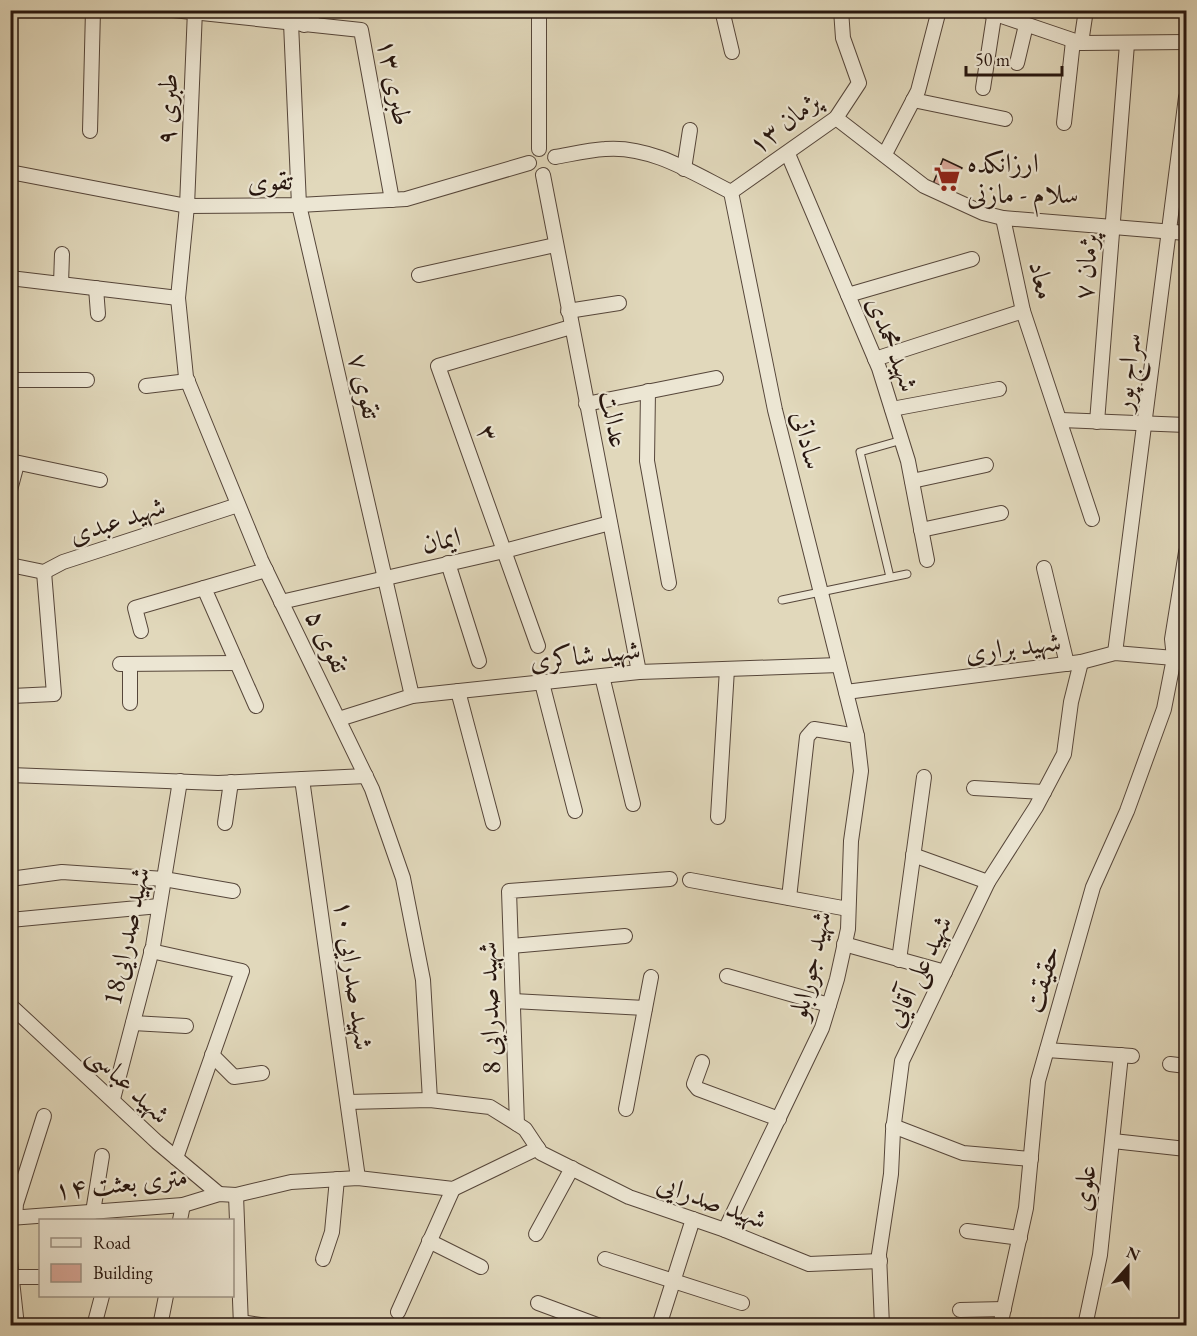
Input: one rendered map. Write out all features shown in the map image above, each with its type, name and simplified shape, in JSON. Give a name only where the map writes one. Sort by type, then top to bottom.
[{"type":"street","points":[[90,131],[93,10]]},
{"type":"street","points":[[173,10],[297,24],[317,10]]},
{"type":"street","points":[[538,10],[539,149],[530,157],[529,163],[536,174],[543,175],[554,169],[555,157],[551,152],[539,149]]},
{"type":"street","points":[[722,10],[732,52]]},
{"type":"street","name":"پژمان ۱۳","points":[[731,195],[836,118],[859,83],[843,38],[841,10]]},
{"type":"street","points":[[885,154],[913,100],[939,10]]},
{"type":"street","points":[[1064,123],[1077,42],[1086,10]]},
{"type":"street","name":"طبری ۹","points":[[188,206],[195,12]]},
{"type":"street","points":[[983,88],[991,12],[1077,42],[1127,44],[1186,42]]},
{"type":"street","name":"طبری ۱۳","points":[[297,24],[361,30],[392,200]]},
{"type":"street","name":"تقوی ۷","points":[[297,24],[299,204],[412,696]]},
{"type":"street","points":[[1017,63],[1026,25]]},
{"type":"street","name":"پژمان ۷","points":[[1097,422],[1127,44]]},
{"type":"street","name":"سراج پور","points":[[1115,653],[1186,97]]},
{"type":"street","points":[[913,100],[1005,119]]},
{"type":"street","points":[[836,118],[924,186],[983,213],[1003,218],[1186,233]]},
{"type":"street","points":[[684,169],[690,130]]},
{"type":"street","points":[[555,157],[607,148],[630,150],[656,157],[684,169],[731,195]]},
{"type":"street","name":"شهید محمدی","points":[[789,153],[875,359],[892,409],[912,481],[927,560]]},
{"type":"street","name":"تقوی","points":[[10,172],[188,206],[406,199],[529,163]]},
{"type":"street","name":"عدالت","points":[[543,175],[639,672]]},
{"type":"street","name":"ساداتی","points":[[731,195],[775,410],[846,692]]},
{"type":"street","name":"تقوی ۵","points":[[188,206],[178,298],[188,381],[266,570],[366,776],[403,878],[421,969],[430,1100]]},
{"type":"street","name":"معاد","points":[[1003,218],[1023,311],[1092,519]]},
{"type":"street","points":[[419,275],[555,245]]},
{"type":"street","points":[[62,254],[62,284]]},
{"type":"street","points":[[848,295],[972,259]]},
{"type":"street","points":[[10,278],[178,298]]},
{"type":"street","points":[[96,288],[98,314]]},
{"type":"street","points":[[568,311],[619,303]]},
{"type":"street","points":[[875,359],[1023,311]]},
{"type":"street","name":"۳","points":[[538,646],[438,366],[571,327]]},
{"type":"street","points":[[586,404],[716,378]]},
{"type":"street","points":[[10,380],[87,380]]},
{"type":"street","points":[[146,386],[188,381]]},
{"type":"street","points":[[892,409],[999,388]]},
{"type":"street","points":[[648,392],[648,461],[669,583]]},
{"type":"street","points":[[1060,420],[1186,425]]},
{"type":"street","points":[[10,490],[14,462],[100,480]]},
{"type":"street","points":[[912,481],[986,465]]},
{"type":"street","name":"شهید عبدی","points":[[10,565],[45,572],[63,562],[238,505]]},
{"type":"street","points":[[921,530],[1001,513]]},
{"type":"street","name":"ایمان","points":[[281,602],[504,551],[610,523]]},
{"type":"street","name":"حقیقت","points":[[1000,1326],[1026,1208],[1038,1081],[1093,887],[1127,811],[1180,659],[1172,639],[1186,552]]},
{"type":"street","points":[[448,563],[479,661]]},
{"type":"street","points":[[1044,568],[1074,663]]},
{"type":"street","points":[[141,631],[135,608],[266,570]]},
{"type":"street","points":[[12,696],[54,694],[45,572]]},
{"type":"street","points":[[204,588],[256,706]]},
{"type":"street","name":"شهید براری","points":[[846,692],[1074,663],[1115,653],[1180,659]]},
{"type":"street","points":[[130,703],[125,664],[237,663]]},
{"type":"street","name":"شهید علی آقایی","points":[[882,1326],[880,1261],[891,1174],[893,1126],[902,1061],[988,882],[1044,792],[1064,754],[1074,663]]},
{"type":"street","name":"شهید شاکری","points":[[339,719],[412,696],[639,672],[838,665]]},
{"type":"street","points":[[718,817],[727,669]]},
{"type":"street","points":[[602,676],[633,804]]},
{"type":"street","points":[[542,682],[575,811]]},
{"type":"street","points":[[458,692],[493,823]]},
{"type":"street","name":"شهید جورابلو","points":[[725,1230],[822,1028],[844,945],[851,841],[861,771],[857,736],[846,692]]},
{"type":"street","points":[[789,898],[807,736],[814,729],[857,736]]},
{"type":"street","points":[[10,775],[231,782],[366,776]]},
{"type":"street","points":[[899,960],[924,777]]},
{"type":"street","name":"شهید صدرایی ۱۰","points":[[302,779],[358,1178]]},
{"type":"street","name":"شهید صدرایی18","points":[[113,1099],[151,951],[180,781]]},
{"type":"street","points":[[225,823],[231,782]]},
{"type":"street","points":[[974,788],[1044,792]]},
{"type":"street","points":[[913,855],[988,882]]},
{"type":"street","points":[[10,879],[62,872],[164,879],[233,891]]},
{"type":"street","name":"شهید صدرایی 8","points":[[517,1124],[509,891],[670,879]]},
{"type":"street","points":[[690,880],[848,909]]},
{"type":"street","points":[[10,920],[159,906]]},
{"type":"street","points":[[511,946],[625,936]]},
{"type":"street","points":[[844,945],[945,972]]},
{"type":"street","points":[[151,951],[242,971],[176,1158]]},
{"type":"street","points":[[727,976],[829,1005]]},
{"type":"street","points":[[626,1109],[651,977]]},
{"type":"street","points":[[513,1001],[645,1008]]},
{"type":"street","name":"شهید عباسی","points":[[10,1005],[46,1041],[219,1194]]},
{"type":"street","points":[[133,1023],[186,1026]]},
{"type":"street","name":"علوی","points":[[1047,1050],[1126,1055],[1100,1254],[1085,1326]]},
{"type":"street","points":[[212,1054],[234,1077],[262,1073]]},
{"type":"street","points":[[702,1062],[694,1084],[698,1089],[779,1119]]},
{"type":"street","points":[[1170,1064],[1186,1066]]},
{"type":"street","name":"شهید صدرایی","points":[[348,1102],[430,1100],[490,1107],[525,1129],[541,1153],[629,1197],[725,1230],[809,1264],[880,1261]]},
{"type":"street","points":[[13,1218],[44,1116]]},
{"type":"street","points":[[893,1126],[963,1153],[1031,1159]]},
{"type":"street","points":[[1113,1141],[1186,1149]]},
{"type":"street","points":[[267,1326],[241,1324],[236,1195],[291,1182],[358,1178],[453,1189],[538,1148]]},
{"type":"street","points":[[93,1212],[102,1156]]},
{"type":"street","points":[[536,1234],[572,1168]]},
{"type":"street","points":[[323,1259],[332,1233],[337,1179]]},
{"type":"street","points":[[398,1312],[453,1189]]},
{"type":"street","name":"۱۴ متری بعثت","points":[[13,1218],[93,1212],[124,1215],[183,1205],[219,1194],[236,1195]]},
{"type":"street","points":[[180,1219],[183,1205]]},
{"type":"street","points":[[659,1326],[693,1219]]},
{"type":"street","points":[[967,1231],[1020,1238]]},
{"type":"street","points":[[429,1242],[481,1267]]},
{"type":"street","points":[[605,1259],[742,1303]]},
{"type":"street","points":[[10,1262],[17,1326]]},
{"type":"street","points":[[12,1277],[39,1277]]},
{"type":"street","points":[[94,1326],[102,1297]]},
{"type":"street","points":[[160,1326],[166,1297]]},
{"type":"street","points":[[538,1303],[582,1322],[600,1326]]},
{"type":"street","points":[[960,1310],[1004,1309]]},
{"type":"lane","points":[[890,577],[860,452],[902,440]]},
{"type":"lane","points":[[782,600],[907,574]]},
{"type":"building","name":"ارزانکده سلام - مازنی","points":[[943,159],[962,168],[951,199],[931,189]]},
{"type":"place","name":"ارزانکده سلام - مازنی","points":[[947,179]]}]
